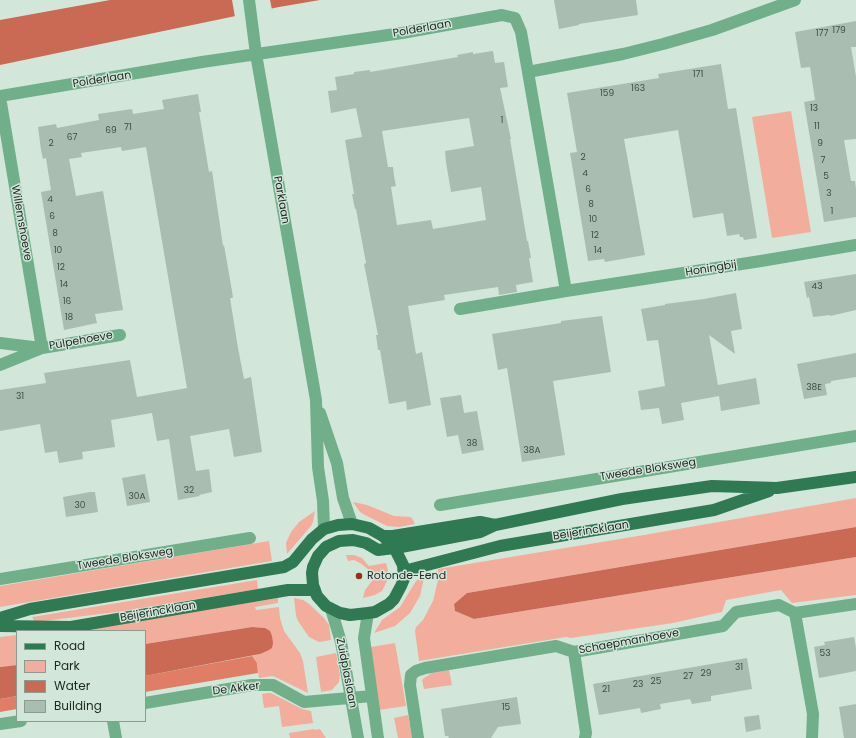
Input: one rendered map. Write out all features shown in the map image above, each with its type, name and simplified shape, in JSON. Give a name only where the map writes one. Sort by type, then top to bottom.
[{"type":"main road","name":"Beijerincklaan","points":[[394,548],[480,532],[495,525],[622,499],[712,486],[776,488],[856,477]]},
{"type":"main road","name":"Beijerincklaan","points":[[404,571],[500,546],[714,510],[776,488]]},
{"type":"main road","name":"Beijerincklaan","points":[[383,536],[393,536],[480,522],[495,525]]},
{"type":"main road","points":[[0,618],[30,609],[284,567],[294,562],[312,538],[324,529],[338,525],[352,524],[369,528],[383,536],[394,548],[401,559],[404,571],[402,586],[394,599],[375,612],[350,615],[331,610],[321,602],[314,590],[312,579],[313,567],[318,556],[326,547],[339,541],[353,540],[366,543],[378,550],[394,548]]},
{"type":"main road","points":[[324,529],[326,547]]},
{"type":"main road","name":"Beijerincklaan","points":[[0,626],[71,627],[288,590],[314,590]]},
{"type":"street","name":"Parklaan","points":[[249,0],[256,54],[316,400],[318,467],[323,502],[324,529]]},
{"type":"street","points":[[566,291],[528,72],[623,54],[663,44],[712,30],[795,0]]},
{"type":"street","name":"Polderlaan","points":[[0,97],[256,54],[402,33],[502,14],[515,18],[520,32],[528,72]]},
{"type":"street","name":"Willemshoeve","points":[[0,97],[42,348]]},
{"type":"street","name":"Honingbij","points":[[460,309],[856,245]]},
{"type":"street","name":"Pulpehoeve","points":[[0,365],[42,348],[120,335]]},
{"type":"street","name":"Pulpehoeve","points":[[0,343],[42,348]]},
{"type":"street","name":"Parklaan","points":[[316,400],[337,463],[343,498],[352,524]]},
{"type":"street","name":"Tweede Bloksweg","points":[[440,505],[856,436]]},
{"type":"street","name":"Tweede Bloksweg","points":[[0,579],[250,538]]},
{"type":"street","points":[[812,738],[813,714],[795,613],[856,604]]},
{"type":"street","name":"Schaepmanhoeve","points":[[418,738],[410,685],[411,675],[416,671],[425,668],[556,646],[574,652],[723,626],[736,612],[779,605],[795,613]]},
{"type":"street","name":"Zuidplaslaan","points":[[331,610],[341,642],[358,738]]},
{"type":"street","name":"Zuidplaslaan","points":[[368,613],[364,638],[378,738]]},
{"type":"street","points":[[574,652],[586,734],[585,738]]},
{"type":"street","name":"De Akker","points":[[146,703],[252,685],[273,685],[304,702],[372,696]]},
{"type":"street","points":[[0,724],[16,722]]},
{"type":"street","points":[[114,722],[116,738]]},
{"type":"green space","points":[[791,111],[811,232],[772,238],[752,117]]},
{"type":"green space","points":[[856,498],[856,527],[467,593],[454,604],[455,611],[474,619],[856,557],[856,595],[792,603],[781,590],[726,600],[722,612],[673,623],[571,638],[566,637],[419,661],[415,631],[416,627],[423,620],[433,601],[438,580],[438,569]]},
{"type":"green space","points":[[353,502],[367,505],[394,516],[411,517],[415,524],[399,527],[387,526],[360,512]]},
{"type":"green space","points":[[315,511],[311,526],[287,554],[286,543],[291,532],[299,522]]},
{"type":"green space","points":[[269,541],[272,561],[0,607],[0,586]]},
{"type":"green space","points":[[346,555],[354,555],[362,558],[369,566],[386,563],[388,579],[382,591],[375,595],[363,598],[365,590],[372,581],[372,575],[369,570],[360,563],[354,560],[348,561]]},
{"type":"green space","points":[[425,574],[420,596],[410,613],[395,626],[374,633],[382,620],[400,607],[416,581]]},
{"type":"green space","points":[[257,580],[258,589],[117,612],[35,622],[32,617]]},
{"type":"green space","points":[[278,598],[278,603],[255,607],[256,610],[279,607],[280,618],[284,631],[300,653],[303,661],[308,693],[273,676],[259,678],[257,663],[252,656],[260,654],[265,628],[252,627],[146,644],[146,630],[80,630]]},
{"type":"green space","points":[[294,598],[308,603],[324,618],[329,625],[331,640],[319,642],[309,637],[296,616]]},
{"type":"green space","points":[[16,635],[16,665],[0,667],[0,637]]},
{"type":"green space","points":[[395,643],[406,706],[379,710],[371,647]]},
{"type":"green space","points":[[336,653],[340,675],[339,682],[332,690],[321,692],[316,657]]},
{"type":"green space","points":[[449,670],[452,685],[424,689],[422,680],[424,678],[432,673]]},
{"type":"green space","points":[[271,693],[302,709],[311,711],[313,723],[282,727],[279,706],[264,708],[262,694]]},
{"type":"green space","points":[[408,715],[412,738],[398,738],[394,718]]},
{"type":"green space","points":[[320,729],[326,738],[290,738],[289,733]]},
{"type":"shaded area","points":[[252,656],[257,663],[258,673],[146,692],[146,676]]},
{"type":"shaded area","points":[[16,696],[16,709],[0,712],[0,699]]},
{"type":"water","points":[[110,0],[320,0],[279,7],[0,65],[0,20]]},
{"type":"water","points":[[856,527],[856,557],[474,619],[455,611],[454,604],[467,593]]},
{"type":"water","points":[[252,627],[265,628],[270,631],[273,643],[272,648],[260,654],[146,676],[146,644]]},
{"type":"water","points":[[16,665],[16,696],[0,699],[0,667]]},
{"type":"pier","points":[[232,0],[270,0],[272,10],[235,17]]},
{"type":"building","points":[[554,0],[636,0],[638,15],[579,24],[559,29]]},
{"type":"building","points":[[856,21],[856,47],[851,47],[856,77],[856,139],[844,140],[851,181],[855,181],[856,217],[824,222],[804,102],[815,100],[810,67],[801,68],[795,32]]},
{"type":"building","points":[[493,51],[495,63],[504,62],[508,87],[500,88],[511,139],[531,258],[529,258],[533,282],[516,285],[517,292],[499,295],[498,287],[444,295],[445,300],[408,306],[416,354],[422,352],[431,405],[407,410],[406,401],[389,404],[380,350],[378,350],[376,335],[378,335],[364,264],[366,263],[352,194],[354,194],[345,140],[362,137],[356,108],[331,113],[328,91],[337,90],[335,77],[354,74],[354,72],[370,70],[370,72],[458,57],[457,55],[473,52],[473,54]],"holes":[[[469,118],[474,146],[445,151],[446,162],[451,192],[481,187],[486,220],[433,229],[431,220],[397,225],[391,187],[396,186],[393,167],[388,167],[382,131]]]},
{"type":"building","points":[[721,64],[728,109],[736,108],[757,238],[744,240],[739,234],[727,236],[723,213],[693,218],[678,130],[624,139],[645,255],[605,262],[604,259],[588,261],[570,153],[577,152],[567,93],[659,78],[658,74]]},
{"type":"building","points":[[198,94],[201,112],[199,112],[209,172],[212,171],[223,246],[224,245],[232,291],[233,298],[230,298],[238,348],[244,379],[251,377],[262,452],[234,457],[229,429],[190,436],[196,471],[209,469],[212,492],[178,500],[169,439],[157,441],[152,413],[111,420],[115,447],[82,452],[83,459],[59,463],[57,451],[45,453],[40,424],[0,431],[0,390],[46,383],[44,373],[130,360],[137,397],[187,388],[146,147],[122,151],[121,147],[81,153],[82,157],[69,159],[76,196],[103,191],[123,310],[95,314],[97,323],[64,330],[41,192],[51,190],[46,158],[43,159],[41,150],[38,127],[56,124],[57,128],[99,120],[98,114],[132,109],[133,114],[164,109],[162,100]]},
{"type":"building","points":[[856,274],[856,310],[830,316],[813,317],[804,282]]},
{"type":"building","points":[[736,293],[742,329],[731,331],[735,354],[709,335],[718,385],[756,378],[760,404],[721,411],[719,396],[681,403],[684,420],[662,424],[659,408],[641,410],[638,391],[665,386],[658,340],[647,341],[641,309]]},
{"type":"building","points":[[602,316],[611,372],[553,381],[565,455],[522,462],[507,368],[498,370],[492,334],[561,323],[561,321]]},
{"type":"building","points":[[856,353],[856,377],[831,381],[831,383],[825,384],[827,395],[804,399],[797,364]]},
{"type":"building","points":[[461,395],[464,413],[477,411],[484,450],[462,454],[458,435],[447,437],[440,398]]},
{"type":"building","points":[[145,474],[150,502],[127,506],[122,478]]},
{"type":"building","points":[[95,492],[98,512],[66,517],[63,497]]},
{"type":"building","points":[[854,637],[856,648],[856,671],[819,678],[814,647],[825,645],[824,642]]},
{"type":"building","points":[[747,658],[752,689],[711,696],[711,701],[692,704],[690,699],[660,704],[661,709],[641,713],[640,708],[599,715],[593,684]]},
{"type":"building","points":[[517,697],[521,724],[498,727],[491,738],[449,738],[448,736],[445,736],[441,709]]},
{"type":"building","points":[[856,704],[856,738],[844,738],[839,707]]},
{"type":"building","points":[[759,715],[761,729],[746,732],[744,717]]},
{"type":"place","name":"Rotonde-Eend","points":[[359,576]]}]
